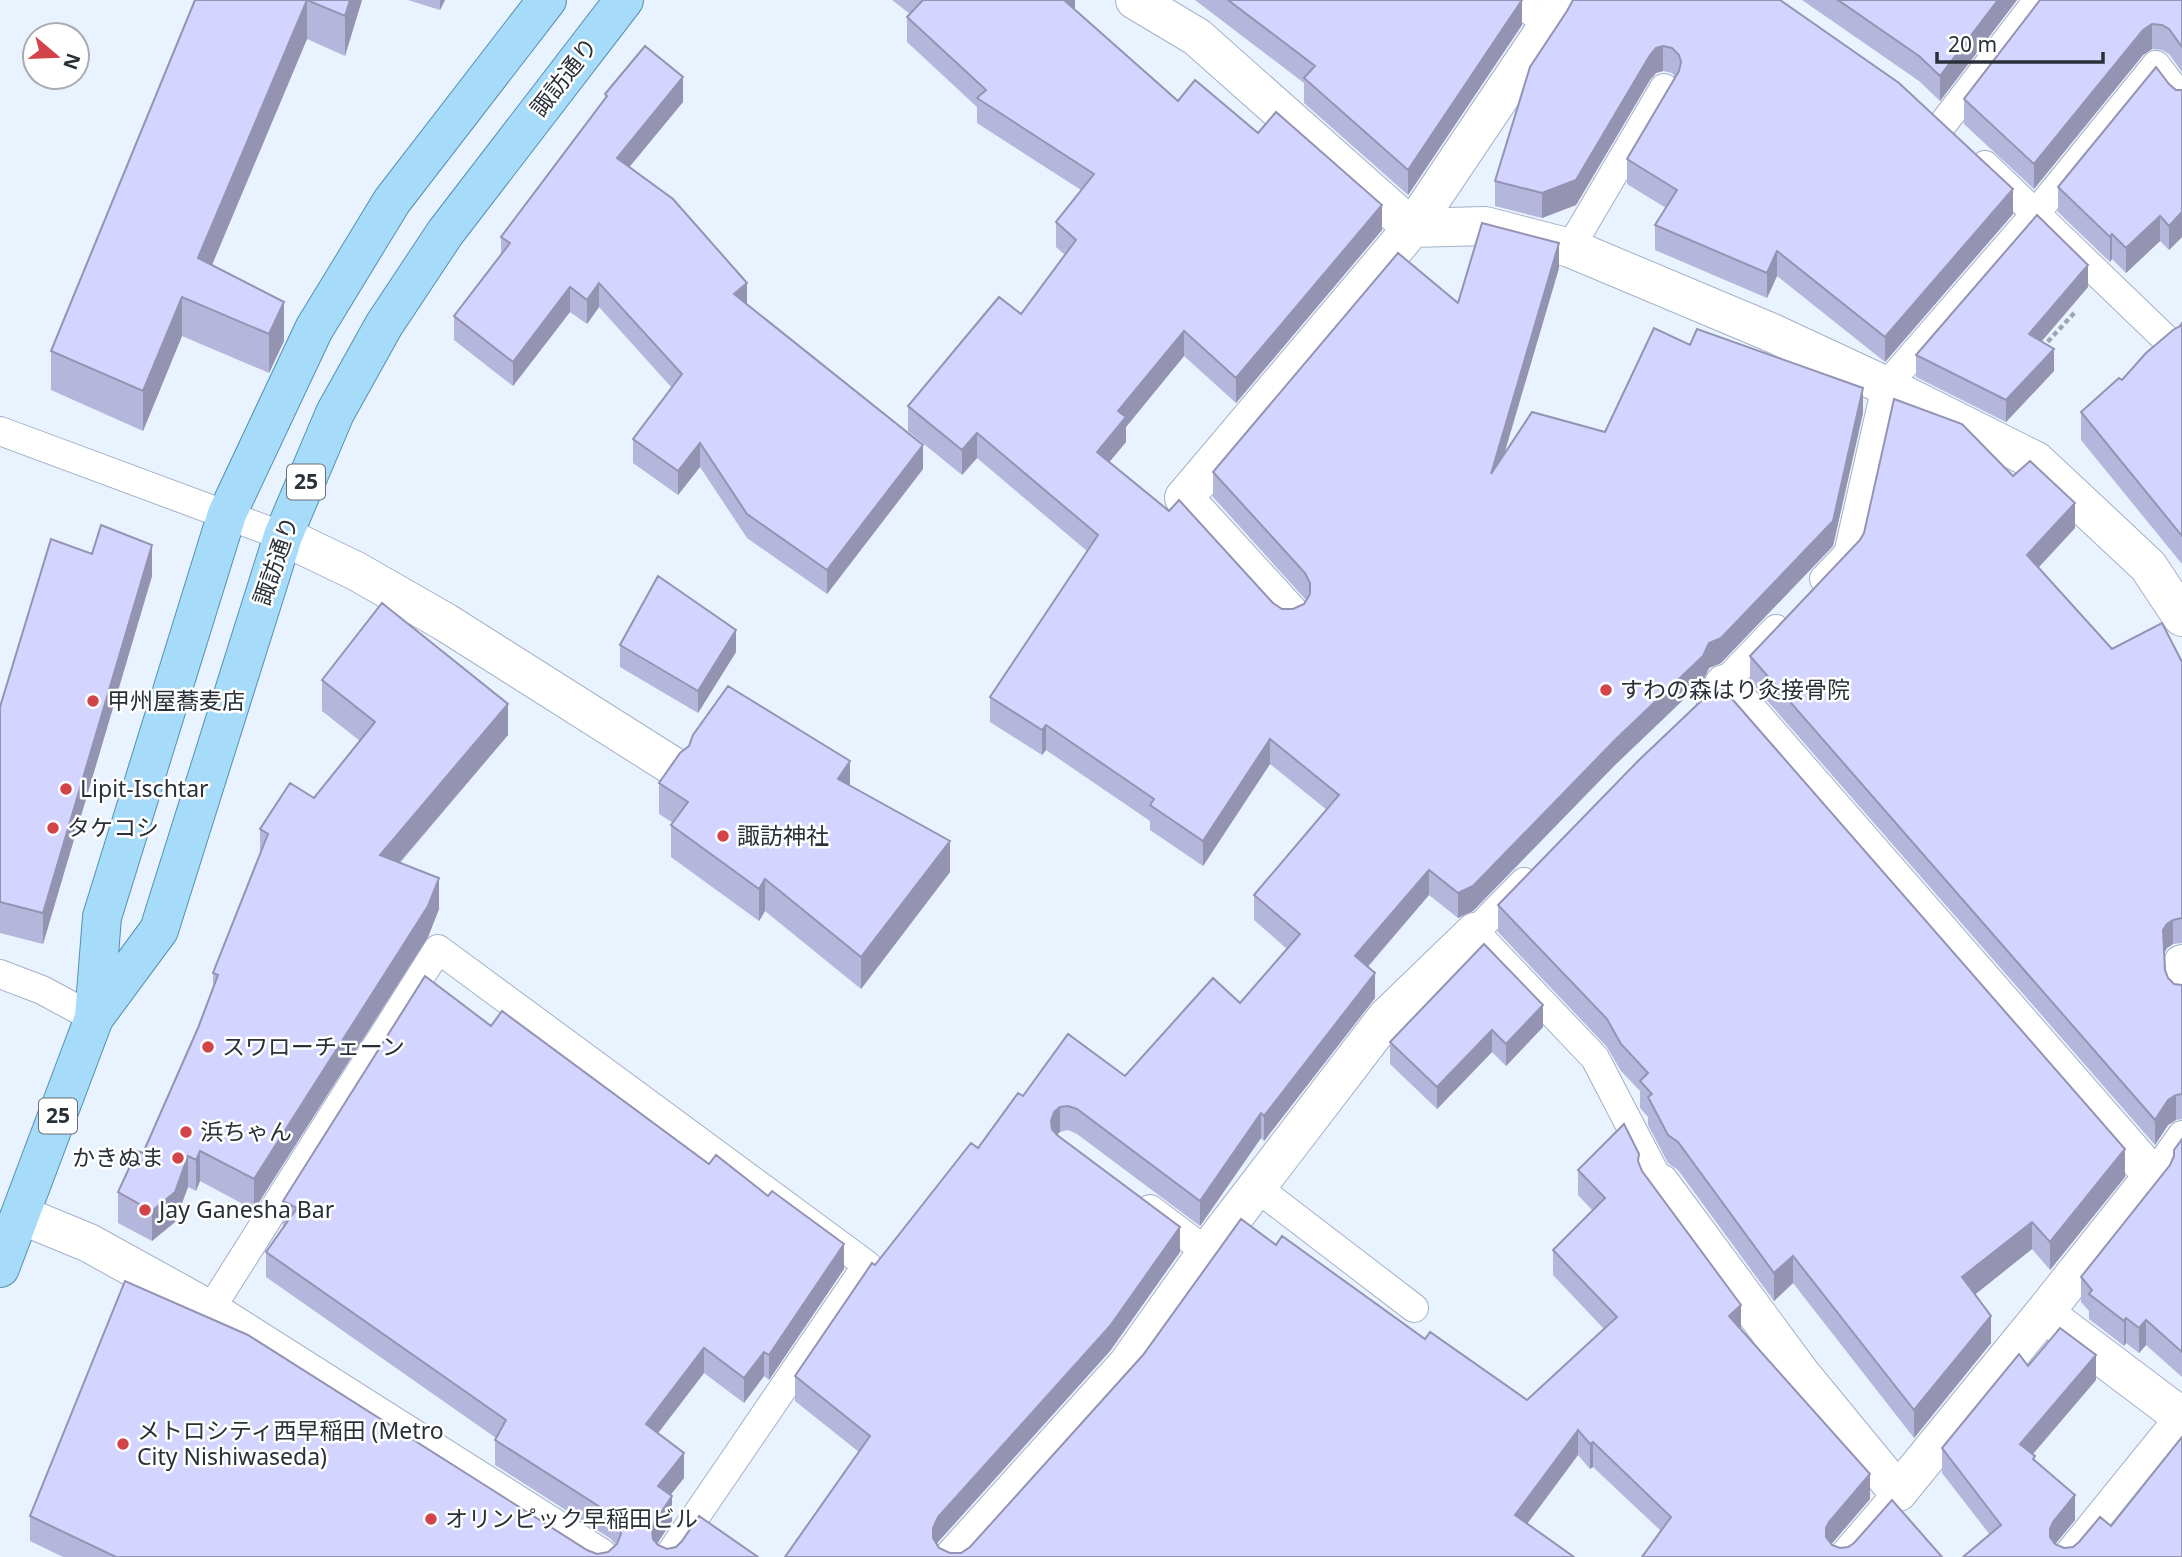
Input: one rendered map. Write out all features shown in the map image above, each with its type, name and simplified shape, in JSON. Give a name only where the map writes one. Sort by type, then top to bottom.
[{"type":"main road","name":"諏訪通り","points":[[0,1268],[94,1018],[102,917],[227,514],[314,329],[392,201],[547,0]]},
{"type":"main road","name":"諏訪通り","points":[[94,1018],[159,930],[282,536],[335,413],[384,325],[445,233],[624,0]]},
{"type":"street","points":[[1135,0],[1197,37],[1412,228],[1485,226],[1570,248],[1770,332],[2036,461],[2148,566],[2182,618]]},
{"type":"street","points":[[1289,613],[1184,498],[1412,228],[1555,12]]},
{"type":"street","points":[[282,536],[356,571],[445,622],[671,765]]},
{"type":"street","points":[[1660,1183],[1801,1374],[1898,1492],[2153,1176],[1724,684]]},
{"type":"street","points":[[954,1557],[1127,1364],[1207,1252],[1386,1018],[1475,932]]},
{"type":"street","points":[[21,1215],[89,1243],[210,1310],[599,1557]]},
{"type":"street","points":[[2044,1313],[2181,1417]]},
{"type":"lane","points":[[1516,0],[1555,12]]},
{"type":"lane","points":[[2038,0],[1949,132],[2169,341]]},
{"type":"lane","points":[[1694,712],[1848,554],[1886,386],[2036,213],[2156,65],[2182,99]]},
{"type":"lane","points":[[1570,248],[1664,88]]},
{"type":"lane","points":[[0,431],[282,536]]},
{"type":"lane","points":[[1541,864],[1475,932],[1595,1058],[1660,1183]]},
{"type":"lane","points":[[210,1310],[438,949],[867,1265],[668,1557]]},
{"type":"lane","points":[[2182,959],[2179,960],[2182,994]]},
{"type":"lane","points":[[0,974],[42,990],[94,1018]]},
{"type":"lane","points":[[2153,1176],[2182,1135]]},
{"type":"lane","points":[[1256,1187],[1414,1308]]},
{"type":"lane","points":[[1131,1195],[1207,1252]]},
{"type":"lane","points":[[2066,1557],[2181,1417]]},
{"type":"lane","points":[[1842,1557],[1898,1492]]},
{"type":"path","points":[[2041,348],[2105,279]]},
{"type":"building","points":[[195,0],[307,0],[198,258],[284,302],[269,334],[182,297],[143,391],[51,351]]},
{"type":"building","points":[[307,0],[350,0],[345,16]]},
{"type":"building","points":[[923,0],[1066,0],[1178,101],[1195,80],[1258,133],[1276,112],[1382,205],[1236,378],[1184,331],[1118,411],[1126,417],[1097,452],[1169,511],[1179,500],[1273,603],[1282,609],[1293,609],[1304,604],[1310,594],[1310,583],[1305,573],[1213,472],[1398,253],[1458,303],[1482,223],[1559,243],[1491,474],[1532,412],[1605,432],[1654,328],[1690,345],[1697,329],[1863,388],[1833,521],[1721,638],[1709,643],[1703,656],[1615,740],[1473,886],[1458,893],[1429,870],[1355,956],[1375,973],[1264,1116],[1261,1113],[1200,1201],[1077,1109],[1060,1107],[1054,1112],[1052,1129],[1057,1135],[1180,1227],[1110,1326],[938,1517],[933,1528],[933,1538],[939,1548],[950,1553],[961,1553],[970,1547],[1143,1355],[1241,1219],[1276,1245],[1282,1236],[1425,1339],[1430,1332],[1527,1400],[1617,1317],[1553,1250],[1605,1198],[1578,1170],[1624,1124],[1639,1154],[1638,1161],[1642,1171],[1741,1305],[1729,1316],[1870,1474],[1829,1522],[1826,1537],[1832,1545],[1848,1547],[1892,1500],[1942,1557],[1642,1557],[1671,1517],[1578,1430],[1515,1515],[1574,1557],[785,1557],[870,1436],[795,1376],[872,1263],[875,1265],[971,1143],[978,1148],[1018,1093],[1023,1096],[1068,1034],[1125,1076],[1213,978],[1240,1003],[1300,934],[1254,895],[1339,795],[1270,739],[1203,841],[1150,805],[1154,799],[1046,725],[1042,730],[990,697],[1098,535],[977,433],[962,450],[908,406],[999,297],[1021,314],[1076,240],[1056,222],[1094,174],[977,98],[986,90],[907,17]]},
{"type":"building","points":[[1228,0],[1522,0],[1408,170],[1304,78],[1315,66]]},
{"type":"building","points":[[1573,0],[1780,0],[1899,83],[2013,189],[1885,337],[1777,251],[1767,273],[1655,225],[1677,190],[1627,159],[1679,71],[1679,55],[1672,48],[1656,48],[1650,55],[1576,180],[1542,193],[1495,181],[1530,67]]},
{"type":"building","points":[[1838,0],[1998,0],[1940,76],[1919,56]]},
{"type":"building","points":[[2040,0],[2182,0],[2182,47],[2169,29],[2162,25],[2152,24],[2143,30],[2034,164],[1964,99]]},
{"type":"building","points":[[645,46],[683,77],[617,158],[673,199],[747,283],[734,294],[923,445],[827,570],[747,514],[700,443],[678,471],[633,439],[682,374],[599,283],[587,300],[570,287],[513,362],[454,316],[510,243],[501,237],[607,96],[605,94]]},
{"type":"building","points":[[2156,67],[2169,84],[2176,90],[2182,90],[2182,212],[2169,226],[2160,216],[2126,248],[2112,234],[2110,237],[2058,187]]},
{"type":"building","points":[[2037,215],[2088,265],[2029,334],[2054,349],[2006,400],[1916,355]]},
{"type":"building","points":[[2182,323],[2182,536],[2081,412],[2119,378],[2122,380],[2146,353]]},
{"type":"building","points":[[1894,399],[1962,424],[2013,476],[2030,461],[2075,503],[2027,555],[2112,649],[2162,623],[2182,662],[2182,918],[2173,920],[2163,930],[2165,970],[2174,984],[2182,985],[2182,1094],[2168,1100],[2155,1120],[1750,656],[1864,533]]},
{"type":"building","points":[[101,525],[152,545],[43,913],[0,902],[0,707],[51,539],[92,554]]},
{"type":"building","points":[[658,576],[736,630],[698,691],[620,645]]},
{"type":"building","points":[[382,603],[508,704],[380,855],[439,878],[428,906],[254,1179],[200,1151],[196,1160],[188,1156],[175,1192],[152,1211],[118,1192],[137,1151],[143,1153],[198,1028],[218,975],[213,973],[268,834],[260,829],[290,783],[314,798],[375,722],[322,680]]},
{"type":"building","points":[[1719,684],[2125,1149],[2050,1242],[2032,1222],[1962,1277],[1991,1316],[1914,1410],[1793,1256],[1774,1273],[1678,1142],[1668,1135],[1648,1097],[1652,1094],[1640,1081],[1648,1073],[1621,1044],[1607,1019],[1498,905],[1638,761]]},
{"type":"building","points":[[728,686],[850,761],[838,779],[950,841],[861,957],[765,879],[759,889],[671,825],[688,802],[659,783],[680,753],[689,746],[693,735]]},
{"type":"building","points":[[1484,944],[1543,1005],[1506,1044],[1492,1030],[1437,1087],[1390,1042]]},
{"type":"building","points":[[425,976],[491,1026],[502,1011],[709,1164],[716,1155],[768,1196],[772,1191],[844,1244],[769,1355],[764,1352],[744,1378],[704,1348],[646,1424],[684,1453],[658,1486],[672,1496],[652,1530],[653,1539],[658,1545],[667,1549],[676,1547],[699,1516],[758,1557],[116,1557],[30,1516],[125,1281],[248,1335],[587,1550],[597,1554],[608,1552],[617,1544],[621,1534],[619,1523],[611,1514],[495,1440],[506,1420],[266,1252],[297,1208],[283,1201]]},
{"type":"building","points":[[2182,1139],[2182,1352],[2146,1320],[2139,1328],[2126,1318],[2124,1321],[2089,1294],[2092,1290],[2081,1277],[2170,1165],[2174,1150]]},
{"type":"building","points":[[2060,1328],[2096,1355],[2020,1444],[2035,1456],[2033,1459],[2075,1495],[2053,1522],[2050,1537],[2055,1544],[2064,1548],[2073,1547],[2100,1517],[2111,1526],[2182,1437],[2182,1557],[1963,1557],[2001,1525],[1942,1448],[2019,1354],[2028,1366]]},
{"type":"place","name":"すわの森はり灸接骨院","points":[[1606,690]]},
{"type":"place","name":"甲州屋蕎麦店","points":[[93,701]]},
{"type":"place","name":"Lipit-Ischtar","points":[[66,789]]},
{"type":"place","name":"タケコシ","points":[[53,828]]},
{"type":"place","name":"諏訪神社","points":[[723,836]]},
{"type":"place","name":"スワローチェーン","points":[[208,1047]]},
{"type":"place","name":"浜ちゃん","points":[[186,1132]]},
{"type":"place","name":"かきぬま","points":[[178,1158]]},
{"type":"place","name":"Jay Ganesha Bar","points":[[145,1210]]},
{"type":"place","name":"メトロシティ西早稲田 (Metro City Nishiwaseda)","points":[[123,1444]]},
{"type":"place","name":"オリンピック早稲田ビル","points":[[431,1519]]}]
